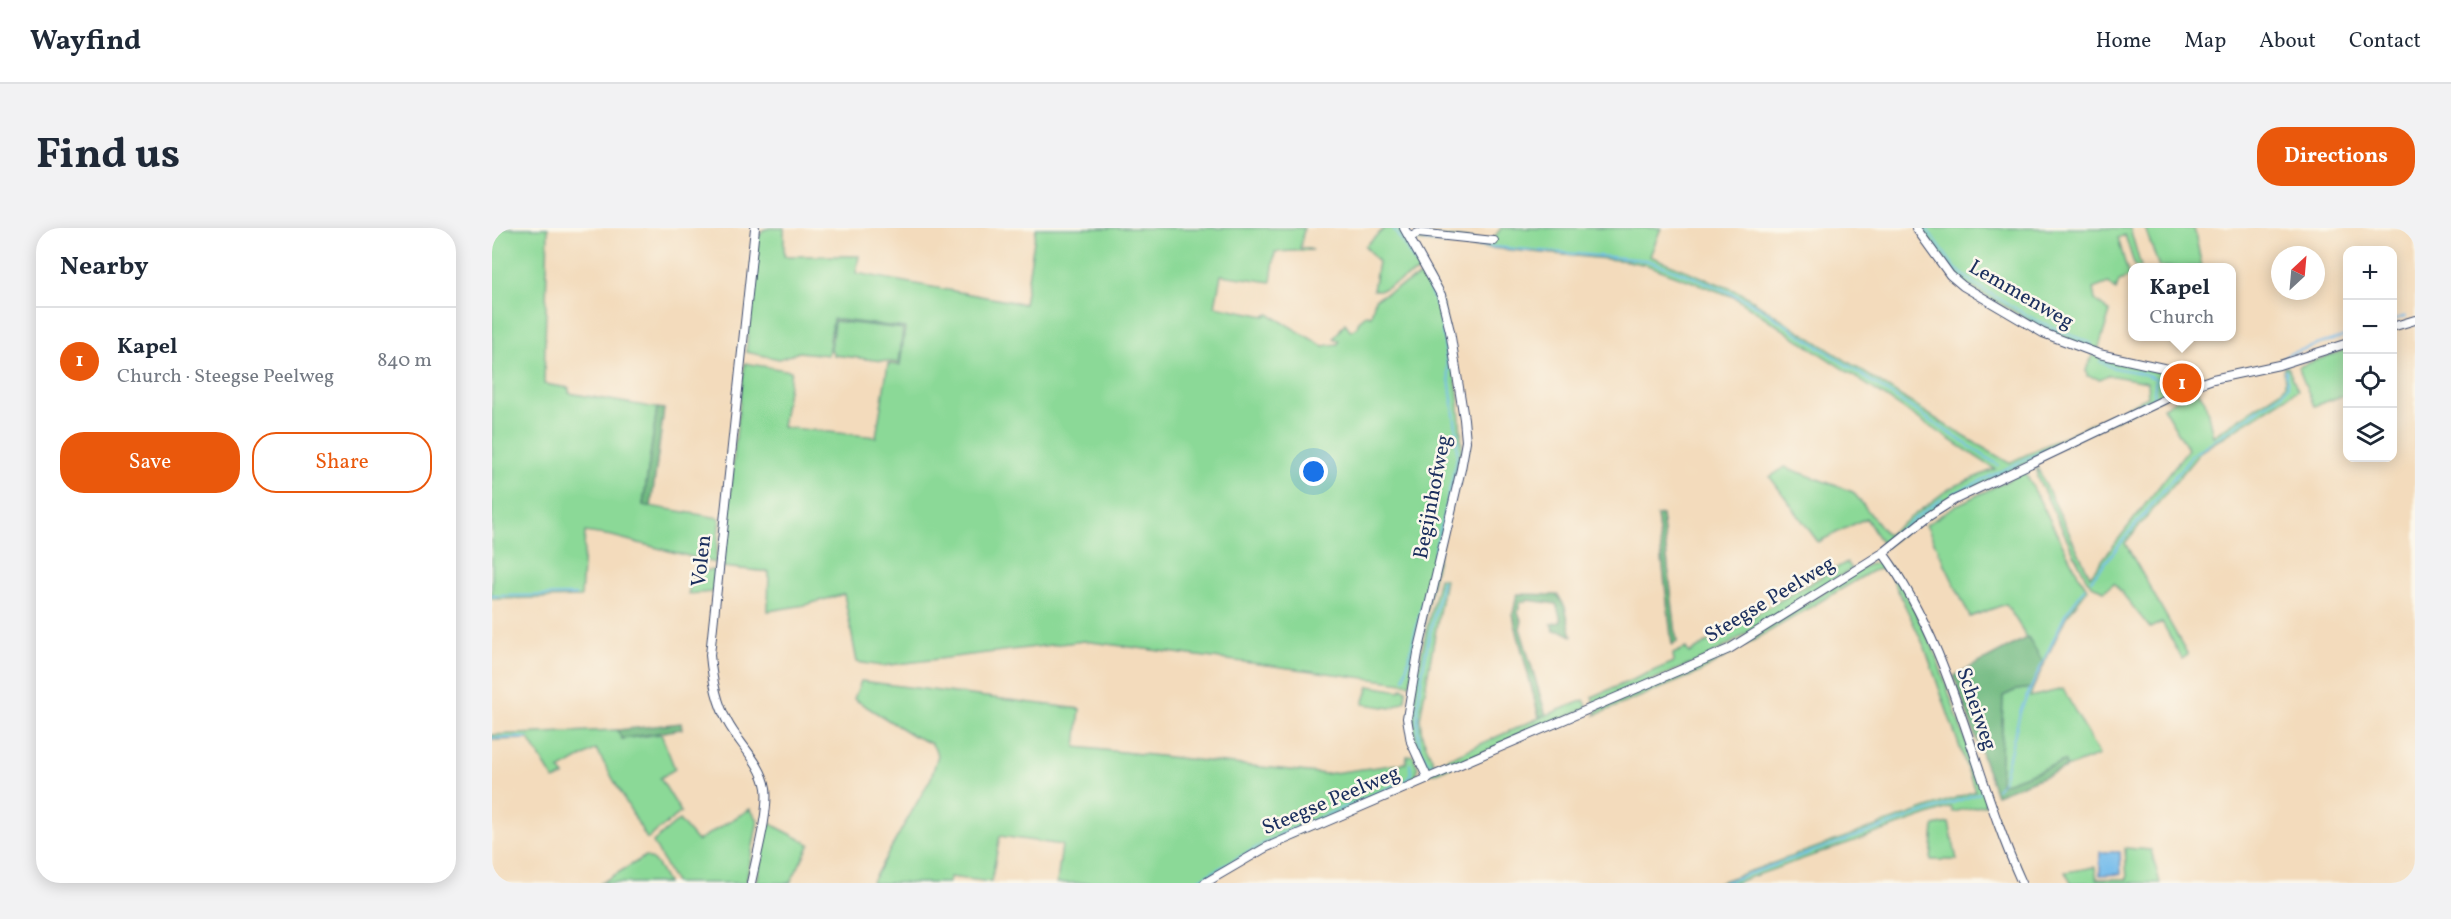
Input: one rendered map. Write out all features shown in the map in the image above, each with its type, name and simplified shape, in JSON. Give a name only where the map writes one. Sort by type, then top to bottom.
[{"type":"street","name":"Volen","points":[[751,883],[766,804],[766,788],[757,765],[726,720],[712,679],[710,655],[755,228]]},
{"type":"street","name":"Begijnhofweg","points":[[1404,228],[1441,295],[1450,331],[1466,441],[1418,653],[1407,718],[1411,742],[1428,779]]},
{"type":"street","name":"Lemmenweg","points":[[1916,228],[1950,275],[1987,301],[2043,333],[2075,346],[2186,373],[2193,387]]},
{"type":"street","points":[[1411,237],[1418,233],[1494,241]]},
{"type":"street","points":[[2397,326],[2415,321]]},
{"type":"street","name":"Steegse Peelweg","points":[[1205,883],[1265,848],[1729,649],[1883,553],[1929,516],[1954,501],[2193,387],[2213,379],[2279,366],[2343,345]]},
{"type":"street","name":"Scheiweg","points":[[1883,553],[1901,578],[1921,613],[1936,648],[1986,791],[2022,883]]},
{"type":"green space","points":[[492,228],[548,228],[544,384],[569,388],[569,393],[657,408],[643,505],[720,518],[715,563],[612,536],[585,532],[581,597],[492,599]]},
{"type":"green space","points":[[784,228],[784,256],[859,256],[856,273],[1024,304],[1036,228],[1304,228],[1300,249],[1313,250],[1275,252],[1271,282],[1221,275],[1215,306],[1265,316],[1269,314],[1323,346],[1338,344],[1339,341],[1334,338],[1345,323],[1351,331],[1366,315],[1371,316],[1375,299],[1422,275],[1430,278],[1442,304],[1458,392],[1462,449],[1410,684],[1084,641],[882,666],[857,662],[844,594],[805,605],[768,611],[769,572],[723,567],[745,363],[791,371],[782,427],[876,437],[888,364],[900,365],[905,328],[833,319],[828,355],[799,352],[779,359],[746,352],[758,238],[763,230]]},
{"type":"green space","points":[[1385,228],[1399,228],[1408,238],[1421,267],[1418,272],[1381,290],[1373,290],[1378,262],[1365,246]]},
{"type":"green space","points":[[1501,228],[1661,228],[1650,256],[1741,293],[1950,428],[2009,463],[2148,397],[2147,382],[2108,375],[2100,379],[2087,376],[2086,370],[2093,355],[2182,375],[2186,384],[2184,387],[1942,504],[1884,547],[1866,518],[1818,542],[1770,477],[1785,467],[1853,492],[1887,535],[1950,488],[1995,469],[1734,297],[1647,265],[1628,261],[1416,241],[1420,234],[1491,242]]},
{"type":"green space","points":[[1919,228],[2130,228],[2140,263],[2134,263],[2125,235],[2118,238],[2128,277],[2119,281],[2116,290],[2108,283],[2093,289],[2095,300],[2110,312],[2098,350],[2076,343],[2039,326],[1962,282]]},
{"type":"green space","points":[[2145,228],[2194,228],[2201,263],[2158,263]]},
{"type":"green space","points":[[834,321],[903,329],[899,363],[834,355],[831,350]]},
{"type":"green space","points":[[2343,350],[2343,395],[2314,406],[2298,367]]},
{"type":"green space","points":[[2284,367],[2288,367],[2298,390],[2201,451],[2125,543],[2188,655],[2182,659],[2162,622],[2150,628],[2114,583],[2104,591],[2087,580],[2037,477],[2037,467],[2090,576],[2188,449],[2163,407],[2197,390],[2205,401],[2213,436],[2281,391],[2285,385]]},
{"type":"green space","points":[[657,408],[664,409],[651,507],[643,505]]},
{"type":"green space","points":[[2025,472],[2080,578],[2088,589],[2066,617],[2044,664],[2006,604],[1970,617],[1926,525],[1955,506]]},
{"type":"green space","points":[[1662,515],[1677,642],[1672,645],[1657,516]]},
{"type":"green space","points":[[1847,562],[1852,569],[1708,657],[1594,704],[1592,697],[1674,662],[1673,654],[1686,648],[1689,653]]},
{"type":"green space","points":[[1880,562],[1888,565],[1896,575],[1934,650],[1986,800],[1985,805],[1953,812],[1951,807],[1734,883],[1717,883],[1975,791],[1925,648],[1890,574],[1880,569],[1872,571],[1698,673],[1595,715],[1598,709],[1684,673],[1774,623],[1868,565]]},
{"type":"green space","points":[[715,570],[713,592],[688,594],[695,571]]},
{"type":"green space","points":[[1439,578],[1445,579],[1420,718],[1422,736],[1434,763],[1584,700],[1587,706],[1585,709],[1436,773],[1430,773],[1419,756],[1414,734],[1414,707],[1422,650]]},
{"type":"green space","points":[[1517,594],[1558,595],[1565,607],[1572,636],[1562,631],[1554,631],[1551,624],[1561,620],[1556,604],[1528,600],[1520,603],[1518,613],[1522,621],[1520,628],[1546,715],[1539,717],[1513,614]]},
{"type":"green space","points":[[2028,637],[2044,664],[2033,688],[2016,690],[2003,696],[2000,785],[2065,761],[2066,768],[1996,795],[1954,676]]},
{"type":"green space","points":[[861,681],[1080,709],[1076,747],[1326,774],[1406,763],[1407,756],[1413,755],[1418,768],[1416,777],[1409,783],[1238,860],[1197,883],[1057,883],[1062,845],[1000,836],[991,882],[950,877],[949,883],[871,883],[931,778],[938,755],[932,744],[912,735],[854,699]]},
{"type":"green space","points":[[1369,686],[1400,691],[1402,688],[1406,690],[1405,701],[1391,708],[1363,704]]},
{"type":"green space","points":[[2033,688],[2030,697],[2063,689],[2099,755],[2066,768],[2064,761],[2000,785],[2003,696],[2016,690]]},
{"type":"green space","points":[[681,723],[682,729],[622,739],[617,730]]},
{"type":"green space","points":[[617,730],[622,739],[661,734],[675,769],[660,778],[681,812],[647,839],[596,749],[559,770],[564,776],[554,780],[529,739],[492,740],[492,735]]},
{"type":"green space","points":[[750,809],[758,820],[746,883],[675,883],[653,842],[679,820],[697,841]]},
{"type":"green space","points":[[767,822],[810,844],[790,883],[757,883]]},
{"type":"green space","points":[[1949,823],[1957,860],[1931,860],[1934,826]]},
{"type":"green space","points":[[2125,848],[2151,850],[2160,883],[2071,883],[2065,872],[2095,867],[2097,879],[2127,879]]},
{"type":"green space","points":[[646,856],[656,863],[667,883],[601,883]]},
{"type":"water","points":[[2100,852],[2120,852],[2121,874],[2100,875]]},
{"type":"waterway","points":[[1393,228],[1418,267]]},
{"type":"waterway","points":[[1926,228],[1955,268],[1974,284],[2037,321],[2092,344]]},
{"type":"waterway","points":[[1425,241],[1646,260],[1689,275],[1757,306],[1998,465]]},
{"type":"waterway","points":[[1404,679],[1457,459],[1457,435],[1440,313],[1424,277]]},
{"type":"waterway","points":[[2397,319],[2406,316]]},
{"type":"waterway","points":[[2283,359],[2289,354],[2343,337]]},
{"type":"waterway","points":[[1953,494],[2153,399],[2156,379],[2142,373],[2106,365],[2100,361]]},
{"type":"waterway","points":[[2091,580],[2192,455],[2282,394],[2288,386],[2286,370]]},
{"type":"waterway","points":[[1885,541],[1942,498]]},
{"type":"waterway","points":[[1436,766],[1424,756],[1418,737],[1418,711],[1426,650],[1442,581]]},
{"type":"waterway","points":[[1997,789],[2003,781],[2021,709],[2066,613],[2085,588]]},
{"type":"waterway","points":[[492,596],[576,595]]},
{"type":"waterway","points":[[492,738],[528,738]]},
{"type":"waterway","points":[[1193,883],[1279,835],[1406,781],[1411,773],[1410,764]]},
{"type":"waterway","points":[[1723,883],[1980,793]]},
{"type":"place","name":"Kapel","points":[[2182,383]]}]
